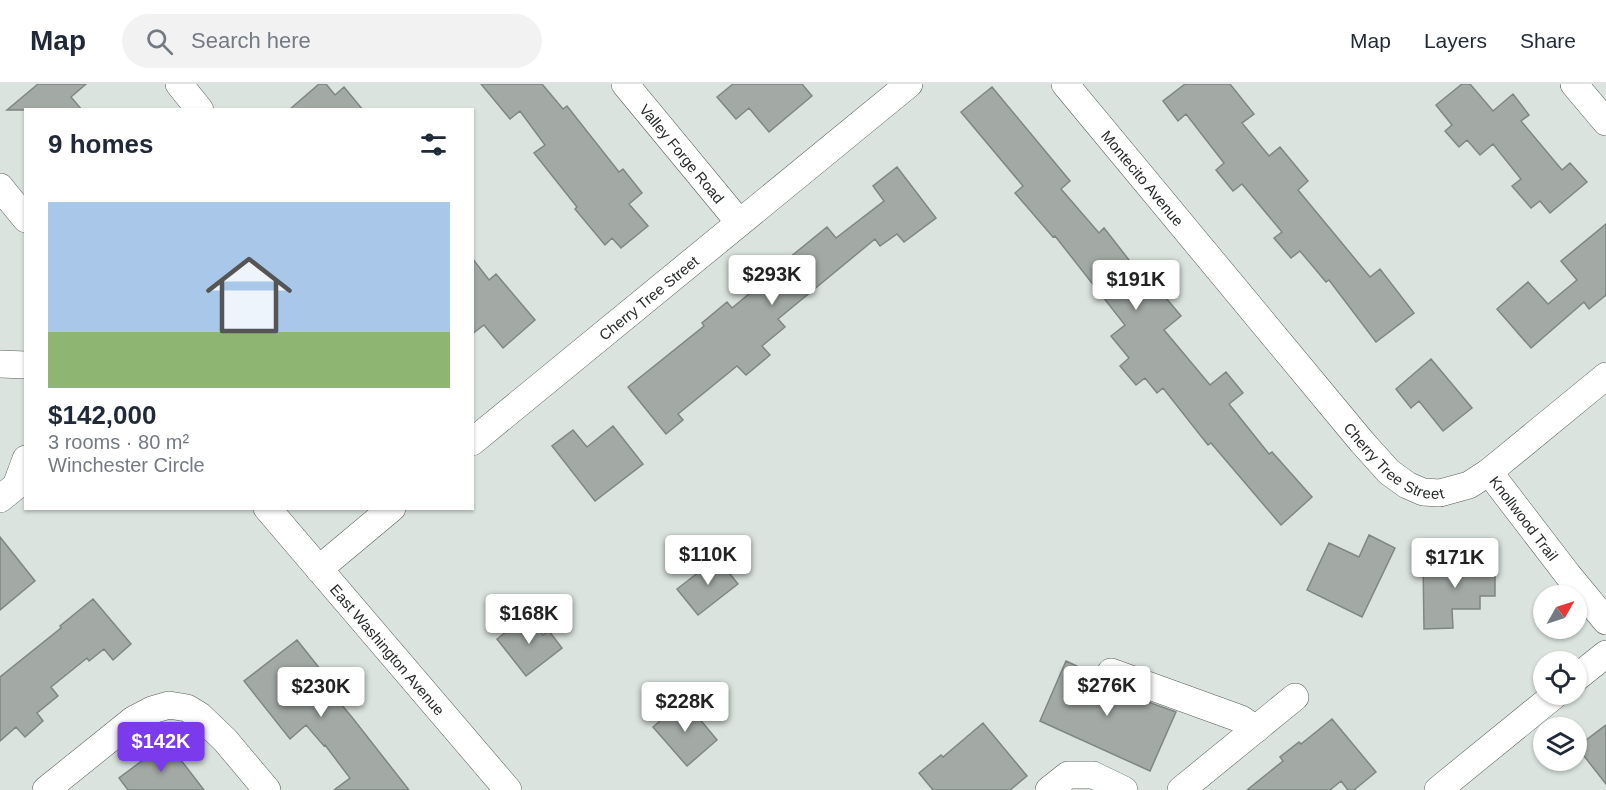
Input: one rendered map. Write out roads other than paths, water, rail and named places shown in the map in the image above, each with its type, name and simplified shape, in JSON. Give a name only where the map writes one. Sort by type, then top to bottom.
[{"type":"street","points":[[179,84],[198,108]]},
{"type":"street","name":"Valley Forge Road","points":[[625,84],[739,222]]},
{"type":"street","name":"Cherry Tree Street","points":[[474,439],[909,84]]},
{"type":"street","name":"Montecito Avenue","points":[[1065,84],[1266,326]]},
{"type":"street","points":[[1574,84],[1606,122]]},
{"type":"street","points":[[0,187],[24,217]]},
{"type":"street","name":"Cherry Tree Street","points":[[1266,326],[1389,472],[1407,485],[1423,492],[1440,493],[1469,485],[1489,472],[1606,376]]},
{"type":"street","points":[[0,364],[24,365]]},
{"type":"street","points":[[0,499],[16,486],[24,464]]},
{"type":"street","name":"Knollwood Trail","points":[[1489,472],[1606,621]]},
{"type":"street","name":"East Washington Avenue","points":[[269,510],[508,790]]},
{"type":"street","points":[[318,569],[390,510]]},
{"type":"street","points":[[1587,669],[1606,654]]},
{"type":"street","points":[[1111,672],[1241,719],[1256,729]]},
{"type":"street","points":[[1181,790],[1295,697]]},
{"type":"street","points":[[46,790],[134,720],[152,710],[169,705],[187,708],[200,716],[225,740],[267,790]]},
{"type":"street","points":[[1438,790],[1542,705]]},
{"type":"street","points":[[1049,790],[1068,775],[1093,775],[1124,790]]}]
